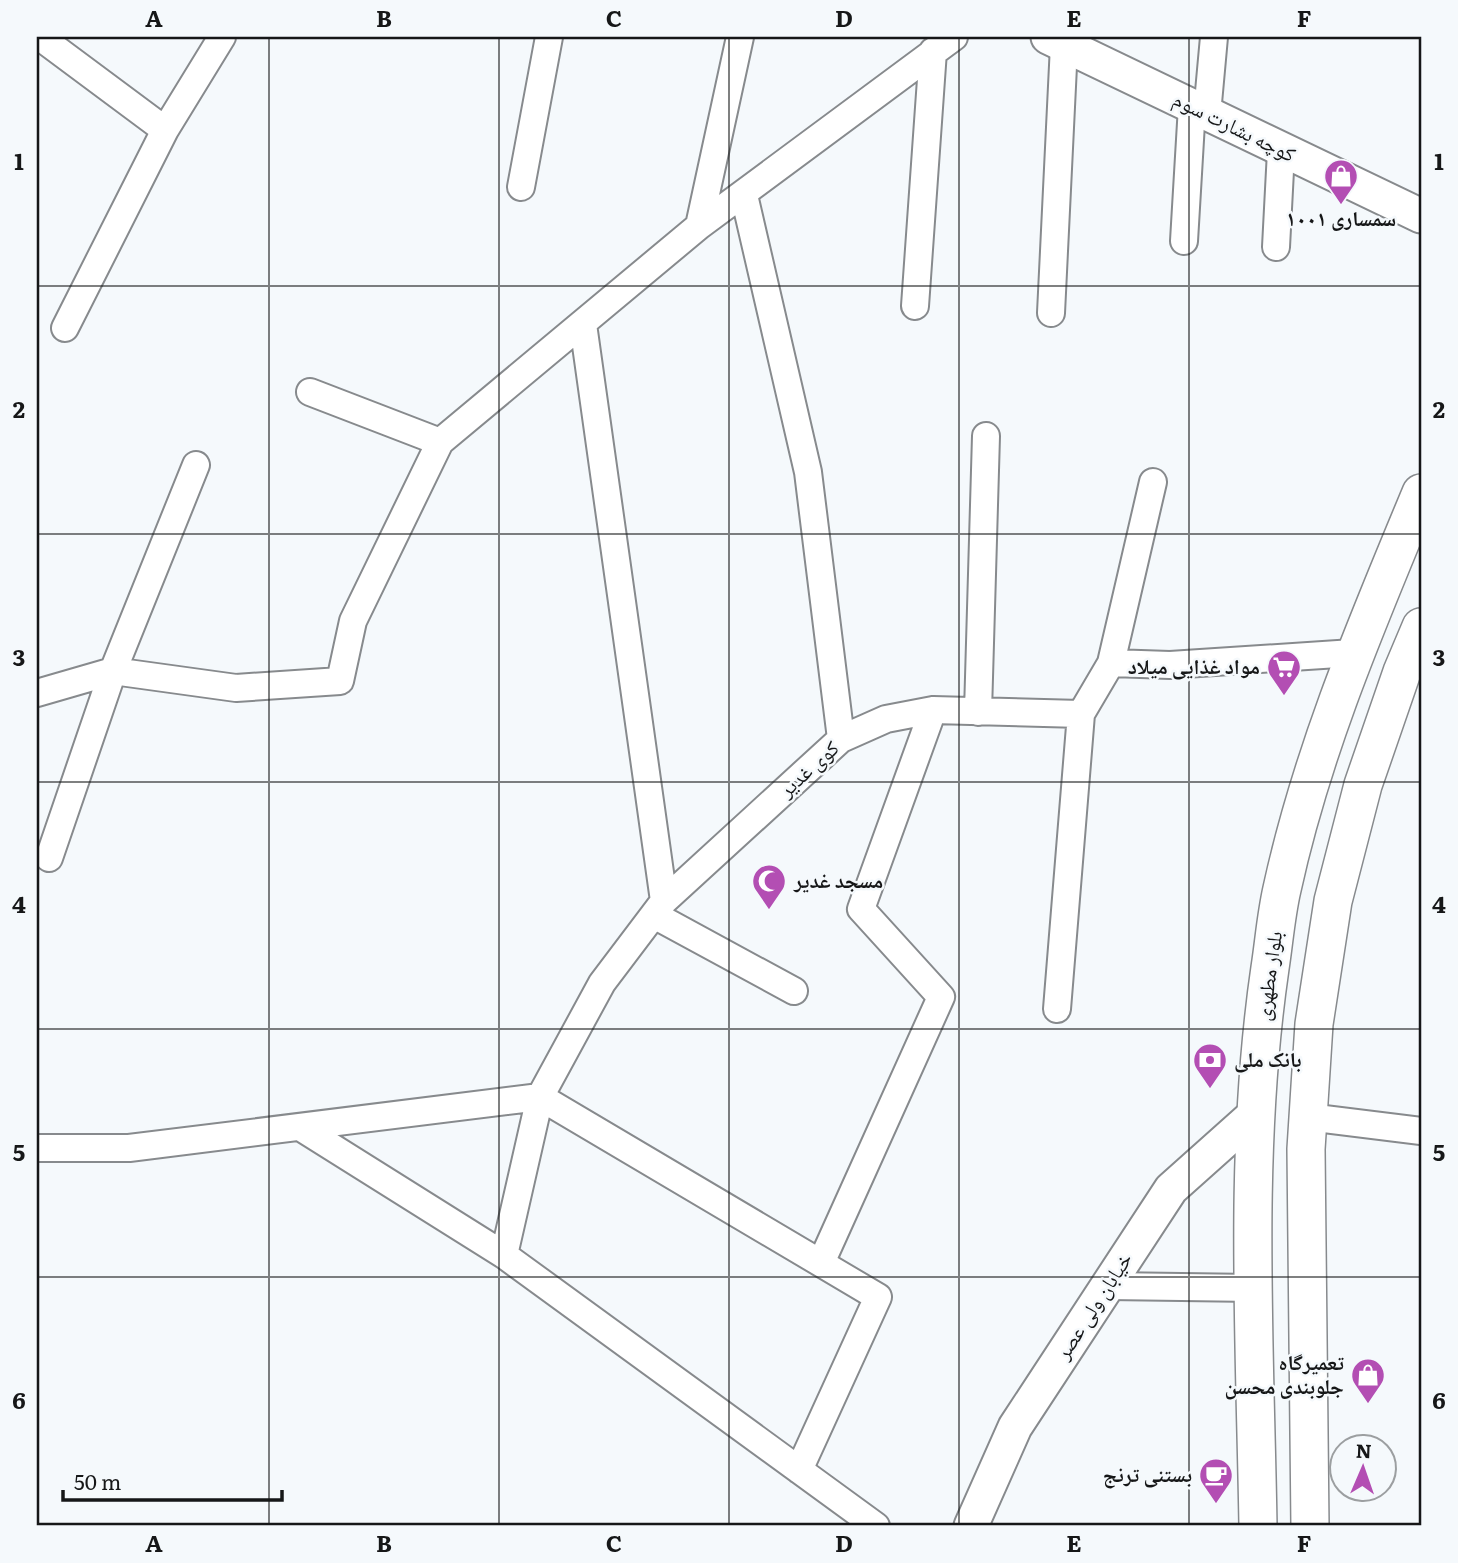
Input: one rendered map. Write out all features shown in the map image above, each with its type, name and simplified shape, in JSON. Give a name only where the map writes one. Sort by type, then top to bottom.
[{"type":"main road","name":"بلوار مطهری","points":[[1258,1526],[1255,1114],[1262,1018],[1281,891],[1313,770],[1353,653],[1421,493]]},
{"type":"main road","points":[[1310,1526],[1306,1149],[1314,1024],[1333,901],[1363,785],[1402,672],[1421,627]]},
{"type":"street","points":[[40,37],[165,131]]},
{"type":"street","points":[[65,328],[165,131],[222,37]]},
{"type":"street","points":[[521,187],[550,37]]},
{"type":"street","points":[[699,226],[740,37]]},
{"type":"street","points":[[1185,241],[1199,110],[1214,37]]},
{"type":"street","points":[[1051,313],[1056,41]]},
{"type":"street","name":"کوچه بشارت سوم","points":[[1056,41],[1421,216]]},
{"type":"street","points":[[37,693],[113,671],[236,688],[340,681],[353,621],[440,442],[699,226],[944,44]]},
{"type":"street","points":[[915,306],[944,44]]},
{"type":"street","points":[[1276,247],[1281,150]]},
{"type":"street","points":[[744,195],[808,472],[841,739]]},
{"type":"street","points":[[583,324],[659,908],[793,991]]},
{"type":"street","points":[[310,391],[440,442]]},
{"type":"street","points":[[978,712],[986,436]]},
{"type":"street","points":[[49,858],[113,671],[196,464]]},
{"type":"street","points":[[1058,1009],[1081,714],[1111,663],[1153,482]]},
{"type":"street","points":[[1111,663],[1170,666],[1353,653]]},
{"type":"street","points":[[821,1262],[942,997],[861,909],[933,710]]},
{"type":"street","name":"کوی غدیر","points":[[504,1255],[540,1097],[602,983],[659,908],[841,739],[886,719],[933,710],[1081,714]]},
{"type":"street","points":[[37,1148],[130,1148],[540,1097],[878,1297],[799,1470]]},
{"type":"street","name":"خیابان ولی عصر","points":[[971,1526],[1015,1427],[1171,1189],[1255,1114]]},
{"type":"street","points":[[1308,1117],[1421,1131]]},
{"type":"street","points":[[300,1127],[504,1255],[876,1526]]},
{"type":"street","points":[[1108,1286],[1255,1288]]},
{"type":"place","name":"سمساری ۱۰۰۱","points":[[1341,206]]},
{"type":"place","name":"مواد غذایی میلاد","points":[[1284,697]]},
{"type":"place","name":"مسجد غدیر","points":[[769,911]]},
{"type":"place","name":"بانک ملی","points":[[1210,1090]]},
{"type":"place","name":"تعمیرگاه جلوبندی محسن","points":[[1368,1405]]},
{"type":"place","name":"بستنی ترنج","points":[[1216,1505]]}]
